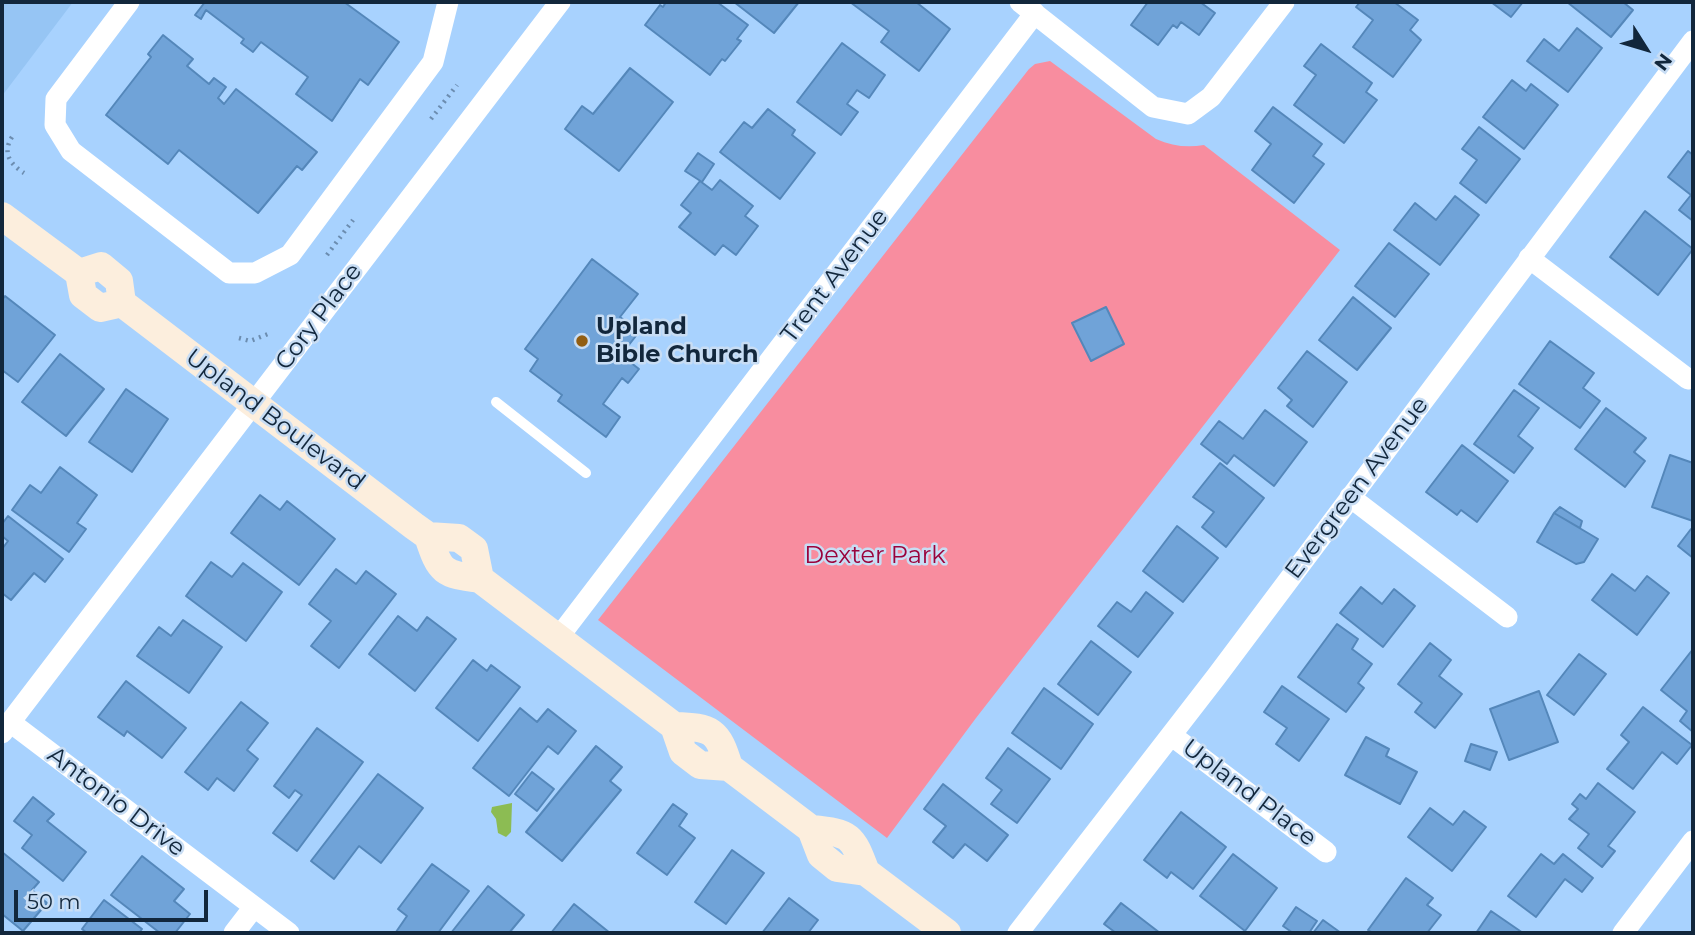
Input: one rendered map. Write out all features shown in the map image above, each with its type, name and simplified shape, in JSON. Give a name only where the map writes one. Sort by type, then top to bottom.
[{"type":"street","points":[[129,2],[56,99],[55,125],[71,151],[229,273],[255,273],[290,255],[433,62],[445,3]]},
{"type":"street","name":"Cory Place","points":[[6,728],[560,2]]},
{"type":"street","points":[[1028,8],[1153,107],[1188,114],[1211,97],[1284,2]]},
{"type":"street","name":"Trent Avenue","points":[[558,638],[1028,8]]},
{"type":"street","name":"Evergreen Avenue","points":[[1018,933],[1171,735],[1693,41]]},
{"type":"street","name":"Upland Boulevard","points":[[2,216],[79,273],[101,266],[120,281],[122,303],[428,536],[436,563],[452,575],[480,579],[674,726],[683,752],[700,765],[729,766],[811,829],[840,832],[855,843],[866,872],[947,933]]},
{"type":"street","points":[[1529,258],[1688,379]]},
{"type":"street","points":[[1350,497],[1507,617]]},
{"type":"street","name":"Antonio Drive","points":[[6,728],[289,933]]},
{"type":"street","name":"Upland Place","points":[[1171,735],[1326,852]]},
{"type":"street","points":[[1623,933],[1693,841]]},
{"type":"street","points":[[234,933],[254,907]]},
{"type":"lane","points":[[496,402],[586,473]]},
{"type":"path","points":[[431,119],[457,85]]},
{"type":"path","points":[[12,137],[7,155],[24,173]]},
{"type":"path","points":[[327,255],[354,220]]},
{"type":"path","points":[[239,338],[250,341],[268,334]]},
{"type":"shaded area","points":[[2,2],[73,2],[2,96]]},
{"type":"shaded area","points":[[512,803],[511,832],[506,837],[498,833],[496,819],[491,812],[492,807]]},
{"type":"green space","name":"Dexter Park","points":[[1050,61],[1156,139],[1180,146],[1204,145],[1340,250],[976,718],[887,838],[598,620],[1029,69],[1035,64]]},
{"type":"building","points":[[205,2],[344,2],[399,42],[368,85],[360,79],[332,121],[296,94],[308,77],[261,42],[253,52],[241,43],[244,39],[206,10],[201,19],[195,15]]},
{"type":"building","points":[[666,2],[717,2],[748,25],[737,39],[741,41],[710,75],[645,25],[660,5],[663,7]]},
{"type":"building","points":[[734,2],[799,2],[774,33]]},
{"type":"building","points":[[850,2],[916,2],[950,29],[919,71],[881,42],[889,31]]},
{"type":"building","points":[[1148,2],[1200,2],[1215,13],[1199,35],[1181,22],[1177,28],[1173,25],[1158,45],[1131,25]]},
{"type":"building","points":[[1360,2],[1394,2],[1418,20],[1410,30],[1421,40],[1393,77],[1353,47],[1373,20],[1356,7]]},
{"type":"building","points":[[1491,2],[1523,2],[1511,17]]},
{"type":"building","points":[[1567,2],[1623,2],[1633,10],[1611,37]]},
{"type":"building","points":[[1577,28],[1602,48],[1568,92],[1527,61],[1544,39],[1559,51]]},
{"type":"building","points":[[163,35],[193,59],[187,66],[209,84],[214,78],[226,87],[218,98],[224,104],[236,89],[317,152],[302,170],[297,166],[258,213],[179,150],[168,164],[106,115],[151,57],[148,54]]},
{"type":"building","points":[[842,43],[885,75],[869,98],[857,90],[847,104],[858,112],[841,135],[797,102]]},
{"type":"building","points":[[1321,44],[1372,83],[1366,92],[1377,100],[1344,143],[1294,105],[1316,75],[1304,66]]},
{"type":"building","points":[[630,68],[673,102],[619,171],[565,129],[582,106],[593,114]]},
{"type":"building","points":[[1512,80],[1526,91],[1531,84],[1558,105],[1524,149],[1483,117]]},
{"type":"building","points":[[1273,107],[1322,144],[1313,156],[1324,164],[1294,203],[1252,170],[1271,144],[1255,131]]},
{"type":"building","points":[[768,109],[795,130],[792,135],[815,153],[780,199],[720,152],[744,122],[752,128]]},
{"type":"building","points":[[1479,127],[1520,159],[1486,203],[1460,183],[1477,160],[1462,149]]},
{"type":"building","points":[[1688,151],[1693,155],[1693,221],[1679,210],[1691,195],[1668,177]]},
{"type":"building","points":[[698,153],[714,164],[702,182],[685,171]]},
{"type":"building","points":[[720,180],[753,206],[745,216],[758,226],[736,255],[723,245],[715,255],[679,227],[691,213],[681,205],[700,181],[712,190]]},
{"type":"building","points":[[1455,196],[1479,215],[1440,265],[1394,230],[1415,203],[1436,220]]},
{"type":"building","points":[[1645,211],[1693,249],[1658,295],[1610,257]]},
{"type":"building","points":[[1389,243],[1429,274],[1395,317],[1355,286]]},
{"type":"building","name":"Upland Bible Church","points":[[592,259],[638,294],[620,317],[639,332],[621,355],[639,369],[628,383],[622,378],[603,404],[620,417],[606,437],[558,401],[562,395],[530,371],[538,359],[525,349]]},
{"type":"building","points":[[5,296],[55,335],[18,382],[2,370],[2,300]]},
{"type":"building","points":[[1353,297],[1391,328],[1357,370],[1319,340]]},
{"type":"building","points":[[1106,307],[1124,344],[1091,361],[1072,323]]},
{"type":"building","points":[[1550,341],[1594,373],[1583,388],[1600,401],[1580,428],[1519,384]]},
{"type":"building","points":[[1307,351],[1347,382],[1313,427],[1287,406],[1292,400],[1278,388]]},
{"type":"building","points":[[60,354],[104,389],[66,436],[22,402]]},
{"type":"building","points":[[126,389],[168,419],[132,472],[89,442]]},
{"type":"building","points":[[1514,390],[1539,408],[1518,436],[1533,448],[1514,473],[1474,444]]},
{"type":"building","points":[[1606,408],[1646,438],[1634,452],[1645,461],[1625,487],[1575,449]]},
{"type":"building","points":[[1265,410],[1307,442],[1274,486],[1234,455],[1227,464],[1201,444],[1219,421],[1243,439]]},
{"type":"building","points":[[1462,445],[1508,481],[1477,522],[1461,510],[1457,515],[1426,492]]},
{"type":"building","points":[[1670,455],[1693,463],[1693,521],[1652,507]]},
{"type":"building","points":[[1220,463],[1264,498],[1226,547],[1202,527],[1214,512],[1193,497]]},
{"type":"building","points":[[60,467],[97,495],[77,523],[86,529],[69,552],[12,510],[30,485],[41,493]]},
{"type":"building","points":[[260,495],[280,510],[287,501],[335,539],[299,585],[231,533]]},
{"type":"building","points":[[1560,507],[1582,521],[1580,528],[1554,513]]},
{"type":"building","points":[[1554,513],[1598,539],[1584,562],[1576,564],[1537,542]]},
{"type":"building","points":[[8,516],[63,559],[45,582],[34,573],[11,600],[2,593],[2,549],[8,541],[2,536],[2,524]]},
{"type":"building","points":[[1177,526],[1218,558],[1183,602],[1143,571]]},
{"type":"building","points":[[1691,529],[1693,531],[1693,558],[1678,546]]},
{"type":"building","points":[[211,562],[232,577],[243,563],[282,592],[246,641],[186,596]]},
{"type":"building","points":[[336,569],[356,584],[366,571],[396,594],[339,668],[311,646],[331,621],[309,604]]},
{"type":"building","points":[[1612,574],[1635,591],[1647,576],[1669,593],[1637,635],[1592,600]]},
{"type":"building","points":[[1361,587],[1382,604],[1394,589],[1415,606],[1383,647],[1340,613]]},
{"type":"building","points":[[1146,592],[1173,613],[1138,657],[1098,626],[1117,602],[1131,612]]},
{"type":"building","points":[[398,616],[417,631],[427,617],[456,639],[415,691],[369,654]]},
{"type":"building","points":[[183,620],[222,647],[189,693],[137,656],[159,627],[171,636]]},
{"type":"building","points":[[1337,624],[1358,639],[1352,649],[1372,664],[1358,683],[1364,688],[1346,712],[1298,677]]},
{"type":"building","points":[[1091,641],[1131,672],[1098,715],[1058,684]]},
{"type":"building","points":[[1430,643],[1451,660],[1439,676],[1462,694],[1435,728],[1415,712],[1422,703],[1398,684]]},
{"type":"building","points":[[1693,649],[1693,732],[1680,721],[1687,711],[1661,690]]},
{"type":"building","points":[[1579,654],[1606,674],[1574,715],[1547,695]]},
{"type":"building","points":[[473,660],[487,671],[491,665],[520,687],[478,741],[436,708]]},
{"type":"building","points":[[126,681],[186,728],[162,758],[127,731],[124,736],[98,717]]},
{"type":"building","points":[[1282,686],[1329,719],[1299,761],[1276,744],[1287,728],[1264,712]]},
{"type":"building","points":[[1044,688],[1093,724],[1061,769],[1012,733]]},
{"type":"building","points":[[1539,691],[1558,742],[1509,760],[1490,709]]},
{"type":"building","points":[[241,702],[268,723],[247,750],[258,759],[234,791],[217,778],[208,790],[185,772]]},
{"type":"building","points":[[1643,707],[1692,745],[1677,764],[1662,752],[1633,789],[1607,769],[1629,742],[1621,735]]},
{"type":"building","points":[[520,708],[537,722],[548,709],[576,731],[558,754],[548,746],[509,796],[473,768]]},
{"type":"building","points":[[317,728],[363,762],[297,851],[273,833],[302,795],[295,790],[289,798],[274,786]]},
{"type":"building","points":[[1366,737],[1389,749],[1386,756],[1417,772],[1400,804],[1345,775]]},
{"type":"building","points":[[1471,744],[1497,752],[1490,770],[1465,761]]},
{"type":"building","points":[[596,746],[622,767],[610,781],[621,790],[562,861],[526,832]]},
{"type":"building","points":[[1008,748],[1050,779],[1017,823],[991,804],[1002,790],[986,778]]},
{"type":"building","points":[[532,772],[554,789],[537,811],[515,794]]},
{"type":"building","points":[[378,774],[423,808],[381,863],[359,846],[334,879],[311,861]]},
{"type":"building","points":[[1598,783],[1635,812],[1608,846],[1615,851],[1602,867],[1578,848],[1589,834],[1569,819],[1578,809],[1572,804],[1580,794],[1586,799]]},
{"type":"building","points":[[943,784],[1008,835],[987,861],[965,844],[953,858],[933,842],[946,826],[924,809]]},
{"type":"building","points":[[33,797],[54,814],[47,821],[86,852],[63,881],[22,848],[32,835],[14,821]]},
{"type":"building","points":[[673,804],[687,814],[679,826],[695,838],[667,875],[637,853]]},
{"type":"building","points":[[1430,808],[1453,825],[1464,811],[1486,827],[1452,871],[1408,837]]},
{"type":"building","points":[[1181,812],[1226,847],[1193,889],[1171,872],[1167,878],[1144,860]]},
{"type":"building","points":[[732,850],[764,873],[726,924],[695,902]]},
{"type":"building","points":[[2,852],[39,882],[32,890],[47,903],[23,931],[2,914]]},
{"type":"building","points":[[1233,854],[1277,888],[1245,931],[1200,896]]},
{"type":"building","points":[[1541,854],[1554,864],[1563,854],[1593,878],[1582,892],[1565,879],[1536,917],[1508,896]]},
{"type":"building","points":[[142,856],[184,889],[174,901],[190,914],[175,933],[160,933],[111,895]]},
{"type":"building","points":[[432,864],[469,891],[438,933],[397,933],[407,916],[398,909]]},
{"type":"building","points":[[1406,878],[1433,898],[1427,905],[1441,915],[1427,933],[1373,933],[1368,930]]},
{"type":"building","points":[[488,886],[524,915],[509,933],[451,933]]},
{"type":"building","points":[[789,898],[818,920],[808,933],[762,933]]},
{"type":"building","points":[[104,900],[142,929],[139,933],[87,933],[82,929]]},
{"type":"building","points":[[1121,903],[1160,933],[1116,933],[1104,924]]},
{"type":"building","points":[[574,904],[610,933],[551,933]]},
{"type":"building","points":[[1296,907],[1317,921],[1309,933],[1293,933],[1283,926]]},
{"type":"building","points":[[1491,911],[1523,933],[1476,933]]},
{"type":"building","points":[[1323,920],[1341,933],[1313,933]]},
{"type":"place","name":"Upland Bible Church","points":[[582,341]]}]
